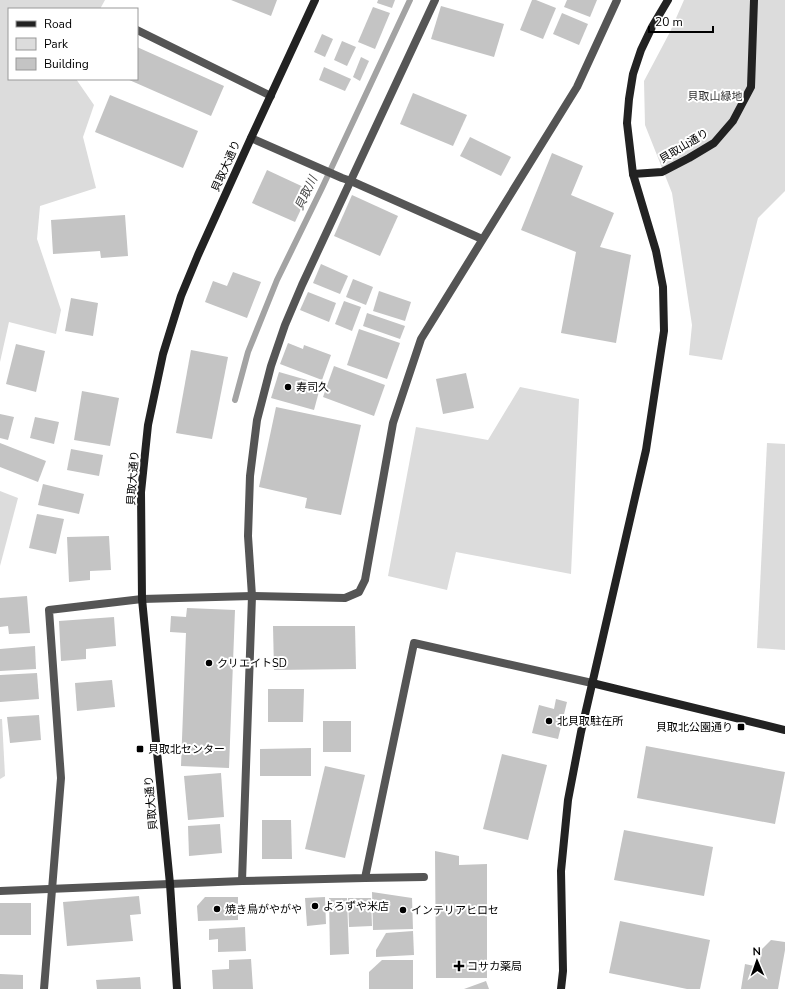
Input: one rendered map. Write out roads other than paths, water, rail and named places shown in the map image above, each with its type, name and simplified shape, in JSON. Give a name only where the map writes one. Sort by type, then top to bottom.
[{"type":"street","name":"貝取大通り","points":[[177,989],[170,884],[142,598],[141,492],[148,425],[163,354],[181,296],[198,255],[315,0]]},
{"type":"street","points":[[242,881],[252,596],[248,536],[248,506],[257,420],[271,366],[285,325],[435,0]]},
{"type":"street","points":[[44,989],[61,778],[49,610],[142,598],[252,596],[346,598],[359,592],[365,580],[393,423],[421,339],[577,87],[617,0]]},
{"type":"street","points":[[561,989],[563,971],[561,871],[568,800],[581,732],[646,450],[664,331],[663,288],[656,251],[633,174],[627,123],[633,74],[641,50],[652,27],[668,0]]},
{"type":"street","name":"貝取山通り","points":[[633,174],[662,172],[689,158],[714,143],[733,121],[751,87],[754,0]]},
{"type":"street","points":[[138,30],[271,96]]},
{"type":"street","points":[[251,138],[482,239]]},
{"type":"street","points":[[364,878],[414,643],[592,683],[785,730]]},
{"type":"street","points":[[0,891],[242,881],[424,877]]},
{"type":"waterway","name":"貝取川","points":[[235,400],[248,352],[277,280],[410,0]]},
{"type":"place","name":"寿司久","points":[[288,387]]},
{"type":"place","name":"クリエイトSD","points":[[209,663]]},
{"type":"place","name":"北貝取駐在所","points":[[549,721]]},
{"type":"place","name":"貝取北公園通り","points":[[741,727]]},
{"type":"place","name":"貝取北センター","points":[[140,749]]},
{"type":"place","name":"よろずや米店","points":[[315,906]]},
{"type":"place","name":"焼き鳥がやがや","points":[[217,909]]},
{"type":"place","name":"インテリアヒロセ","points":[[403,910]]},
{"type":"place","name":"コサカ薬局","points":[[459,966]]},
{"type":"park label","name":"貝取山緑地","points":[[715,96]]}]
